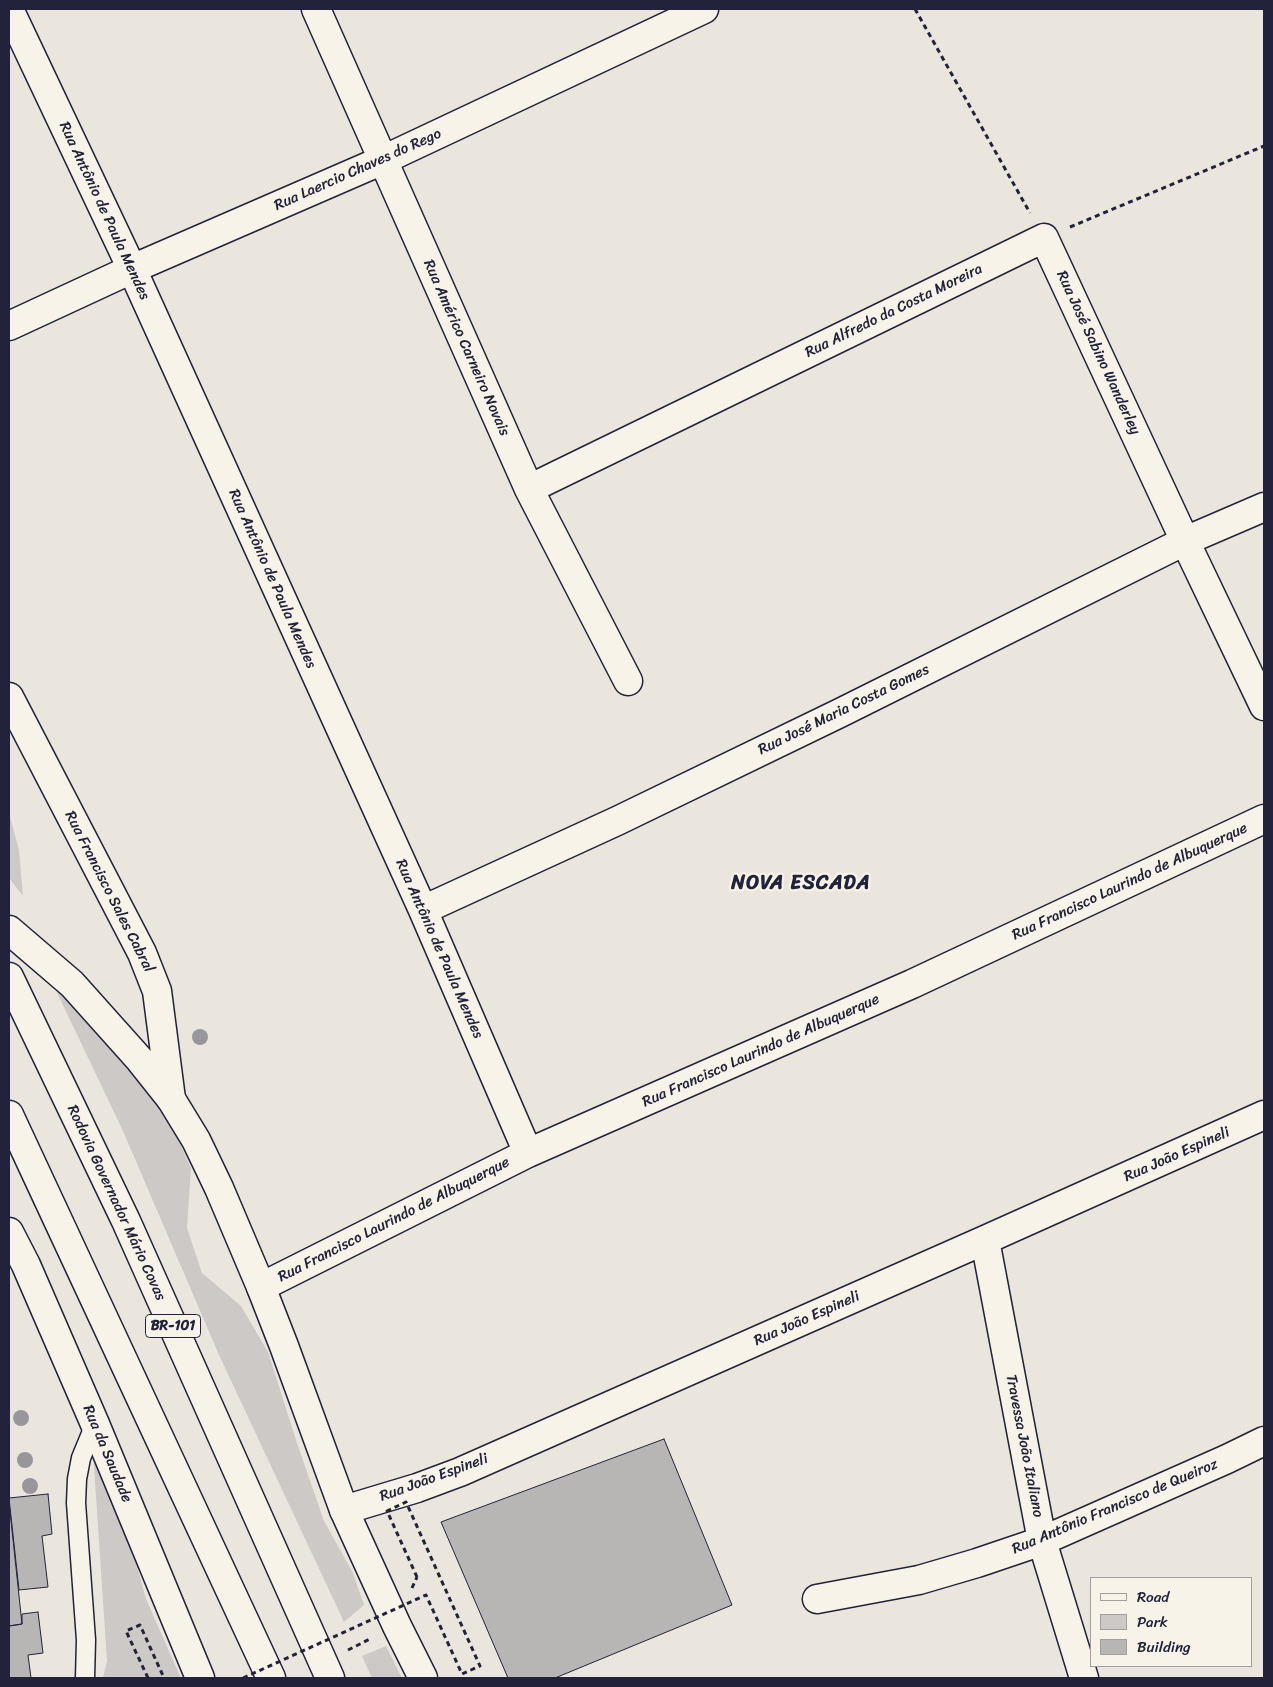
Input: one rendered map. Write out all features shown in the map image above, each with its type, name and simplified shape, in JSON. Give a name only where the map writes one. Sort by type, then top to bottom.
[{"type":"main road","name":"Rua Antônio de Paula Mendes","points":[[10,9],[132,269],[423,910],[528,1153]]},
{"type":"main road","name":"Rua Américo Carneiro Novais","points":[[316,9],[529,489],[628,681]]},
{"type":"main road","name":"Rua Laercio Chaves do Rego","points":[[9,326],[132,269],[383,160],[704,9]]},
{"type":"main road","name":"Rua Alfredo da Costa Moreira","points":[[529,489],[1044,238]]},
{"type":"main road","name":"Rua José Sabino Wanderley","points":[[1044,238],[1264,706]]},
{"type":"main road","name":"Rua José Maria Costa Gomes","points":[[423,910],[671,795],[867,700],[1185,541],[1264,507]]},
{"type":"main road","name":"Rua Francisco Sales Cabral","points":[[9,697],[142,953],[157,991],[171,1099]]},
{"type":"main road","name":"Rua Francisco Laurindo de Albuquerque","points":[[260,1287],[528,1153],[912,984],[1264,820]]},
{"type":"main road","points":[[9,930],[72,984],[140,1060],[171,1099],[196,1140],[219,1188],[284,1346],[344,1510],[423,1678]]},
{"type":"main road","name":"Rodovia Governador Mário Covas","points":[[9,977],[130,1230],[330,1678]]},
{"type":"main road","points":[[9,1115],[271,1678]]},
{"type":"main road","name":"Rua João Espineli","points":[[344,1510],[418,1488],[460,1472],[1264,1115]]},
{"type":"main road","name":"Rua da Saudade","points":[[9,1232],[26,1265],[95,1424],[200,1678]]},
{"type":"main road","name":"Travessa João Italiano","points":[[985,1240],[1042,1541],[1084,1678]]},
{"type":"main road","name":"Rua Antônio Francisco de Queiroz","points":[[817,1599],[920,1580],[1042,1541],[1264,1441]]},
{"type":"lane","points":[[85,1678],[86,1640],[76,1503],[77,1479],[81,1458],[95,1424]]},
{"type":"path","points":[[916,9],[1044,238],[1264,146]]},
{"type":"path","points":[[243,1678],[426,1594],[462,1674],[480,1666],[406,1502],[387,1511],[417,1577]]},
{"type":"path","points":[[148,1678],[126,1631],[140,1624],[164,1678]]},
{"type":"green space","points":[[9,813],[19,850],[23,896],[9,878]]},
{"type":"green space","points":[[51,980],[167,1115],[191,1168],[187,1228],[202,1273],[241,1306],[268,1352],[324,1521],[353,1573],[364,1605],[344,1622],[219,1355],[123,1131]]},
{"type":"green space","points":[[93,1452],[128,1534],[146,1599],[181,1678],[103,1678],[107,1661]]},
{"type":"green space","points":[[386,1646],[402,1678],[372,1678],[362,1656]]},
{"type":"building","points":[[664,1439],[732,1605],[555,1678],[508,1678],[441,1522]]},
{"type":"building","points":[[48,1494],[52,1534],[42,1536],[48,1587],[19,1590],[9,1498]]},
{"type":"building","points":[[9,1502],[22,1624],[9,1626]]},
{"type":"building","points":[[38,1612],[43,1653],[28,1655],[31,1678],[9,1678],[9,1626],[22,1624],[22,1614]]},
{"type":"district","name":"NOVA ESCADA","points":[[801,884]]}]
